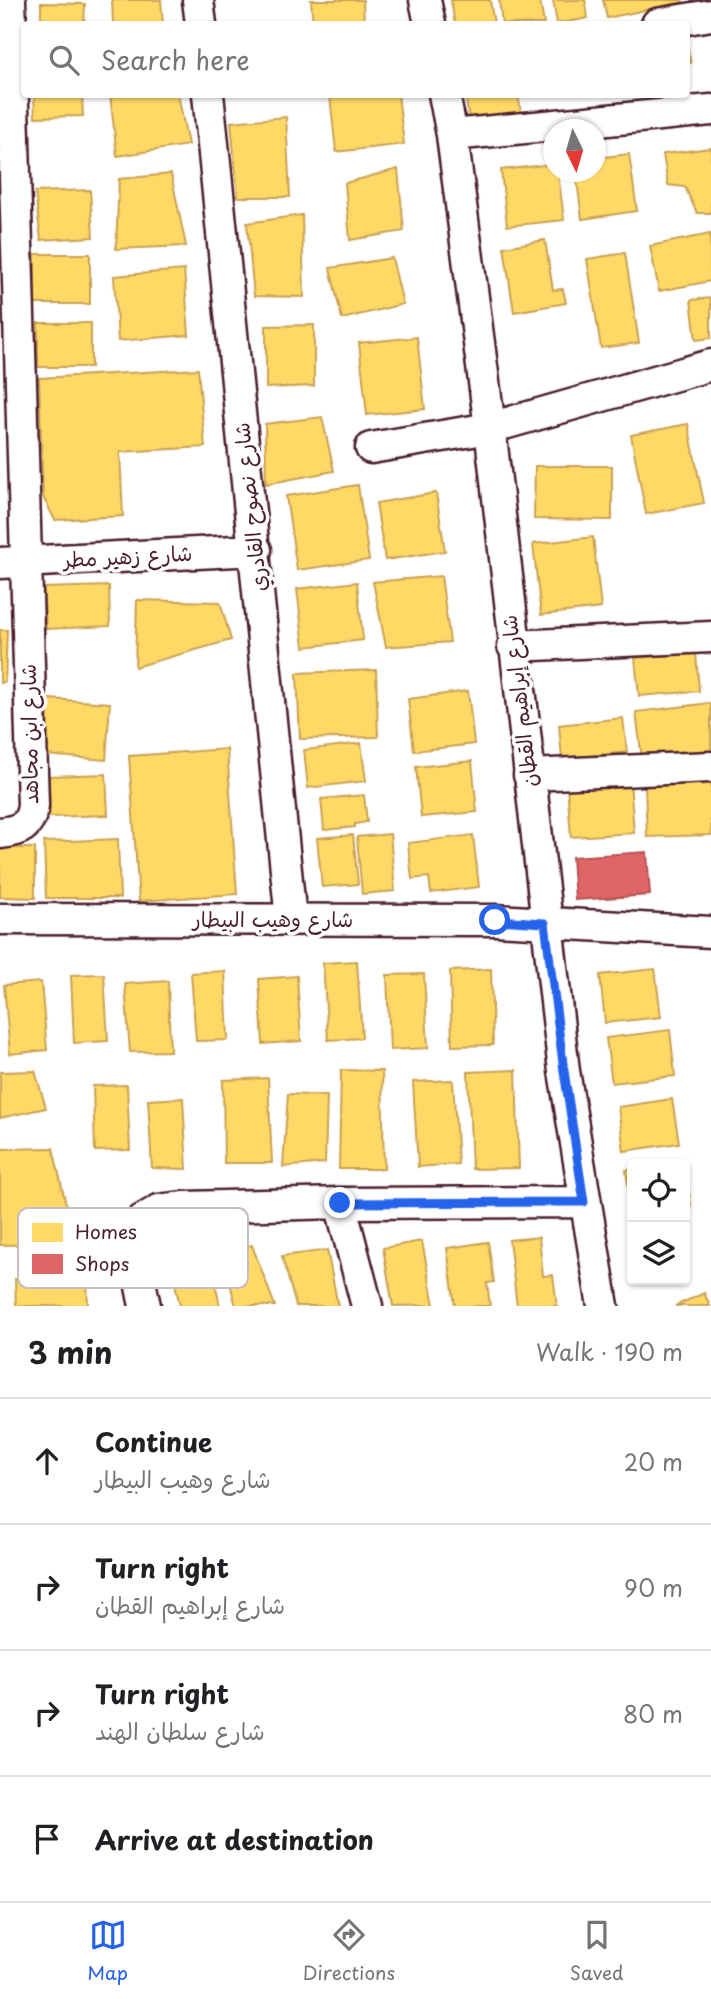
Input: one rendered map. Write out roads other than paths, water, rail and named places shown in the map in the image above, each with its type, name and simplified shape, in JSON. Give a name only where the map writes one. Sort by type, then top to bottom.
[{"type":"street","name":"شارع ابن مجاهد","points":[[8,832],[29,821],[33,806],[12,563],[10,0]]},
{"type":"street","points":[[198,0],[201,21]]},
{"type":"street","points":[[425,0],[429,21]]},
{"type":"street","points":[[675,21],[711,15]]},
{"type":"street","name":"شارع نصوح القادري","points":[[214,98],[291,920]]},
{"type":"street","name":"شارع إبراهيم القطان","points":[[445,98],[452,135],[490,429],[564,1071],[603,1306]]},
{"type":"street","points":[[452,135],[711,110]]},
{"type":"street","points":[[371,447],[490,429],[711,365]]},
{"type":"street","name":"شارع زهير مطر","points":[[12,563],[256,550]]},
{"type":"street","points":[[513,646],[711,637]]},
{"type":"street","points":[[529,775],[711,766]]},
{"type":"street","name":"شارع وهيب البيطار","points":[[0,919],[495,920],[711,932]]},
{"type":"street","points":[[176,1208],[340,1203],[584,1202]]},
{"type":"street","points":[[340,1203],[367,1306]]},
{"type":"street","points":[[141,1288],[145,1306]]}]
